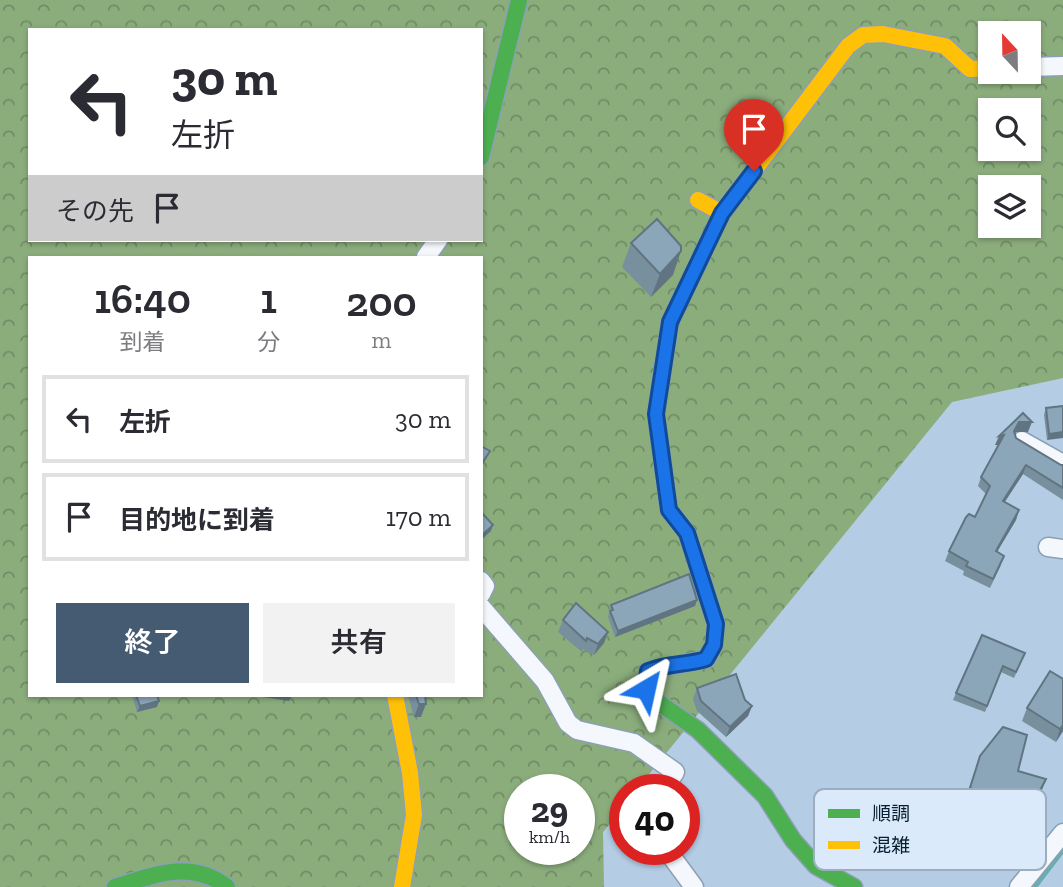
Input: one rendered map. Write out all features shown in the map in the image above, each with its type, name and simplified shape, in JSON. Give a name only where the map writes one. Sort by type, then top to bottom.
[{"type":"street","points":[[483,151],[519,0]]},
{"type":"street","points":[[814,864],[793,840],[756,786],[698,730],[658,702],[646,689],[648,671],[665,664],[689,664],[706,659],[714,645],[716,624],[702,573],[687,533],[669,510],[656,414],[670,322],[722,213],[848,46],[863,35],[883,34],[945,46],[970,69],[978,69]]},
{"type":"street","points":[[1041,67],[1063,66]]},
{"type":"street","points":[[698,200],[722,213]]},
{"type":"street","points":[[1022,441],[1063,464]]},
{"type":"street","points":[[483,609],[545,681],[568,723],[577,730],[634,743],[675,772],[674,774]]},
{"type":"street","points":[[395,697],[410,773],[414,815],[402,887]]},
{"type":"street","points":[[1046,854],[1063,833]]},
{"type":"street","points":[[678,865],[694,887]]},
{"type":"street","points":[[114,887],[186,869],[204,873],[227,887]]},
{"type":"street","points":[[823,870],[854,887]]},
{"type":"street","points":[[1019,887],[1033,870]]},
{"type":"green space","points":[[0,0],[1063,0],[1063,378],[952,402],[649,774],[609,774],[609,825],[603,832],[604,887],[0,887]]},
{"type":"building","points":[[657,219],[681,246],[681,251],[660,274],[631,243]]},
{"type":"building","points":[[1063,406],[1063,432],[1049,434],[1046,408]]},
{"type":"building","points":[[1023,413],[1032,422],[1019,422],[1014,431],[1016,438],[1063,465],[1063,488],[1026,465],[1003,501],[1019,510],[996,551],[1004,556],[993,579],[966,566],[968,562],[949,551],[966,517],[969,514],[975,517],[990,486],[981,477],[1004,435],[999,436]]},
{"type":"building","points":[[483,447],[490,451],[483,462]]},
{"type":"building","points":[[483,514],[493,525],[483,534]]},
{"type":"building","points":[[689,574],[697,600],[618,631],[610,611],[613,610],[611,605]]},
{"type":"building","points":[[576,603],[608,632],[598,644],[587,638],[586,641],[563,620]]},
{"type":"building","points":[[982,635],[1025,653],[1016,672],[1003,666],[987,706],[956,693]]},
{"type":"building","points":[[1050,671],[1063,679],[1063,725],[1060,729],[1027,708]]},
{"type":"building","points":[[736,674],[745,700],[752,706],[730,727],[701,701],[697,688]]},
{"type":"building","points":[[137,697],[158,697],[159,701],[140,706]]},
{"type":"building","points":[[417,697],[425,697],[426,704],[419,704]]},
{"type":"building","points":[[1003,727],[1027,735],[1018,771],[1046,779],[1041,789],[972,789],[970,788],[980,756]]},
{"type":"waterway","points":[[1034,887],[1063,849]]},
{"type":"traffic: fast","points":[[483,149],[519,0]]},
{"type":"traffic: fast","points":[[722,213],[670,322],[656,414],[669,510],[687,533],[716,624],[714,645],[707,659],[648,671],[646,689],[658,702],[698,730],[765,796],[793,840],[814,864]]},
{"type":"traffic: fast","points":[[823,870],[854,887]]},
{"type":"traffic: fast","points":[[115,887],[173,872],[200,874],[214,878],[227,887]]},
{"type":"traffic: slow","points":[[698,200],[722,213],[848,46],[863,35],[883,34],[945,46],[970,69],[978,69]]},
{"type":"traffic: slow","points":[[395,697],[410,773],[414,815],[402,887]]},
{"type":"route","points":[[646,689],[648,671],[665,664],[689,664],[706,659],[714,645],[716,624],[702,573],[687,533],[669,510],[656,414],[670,322],[701,262],[722,213],[754,171]]}]
